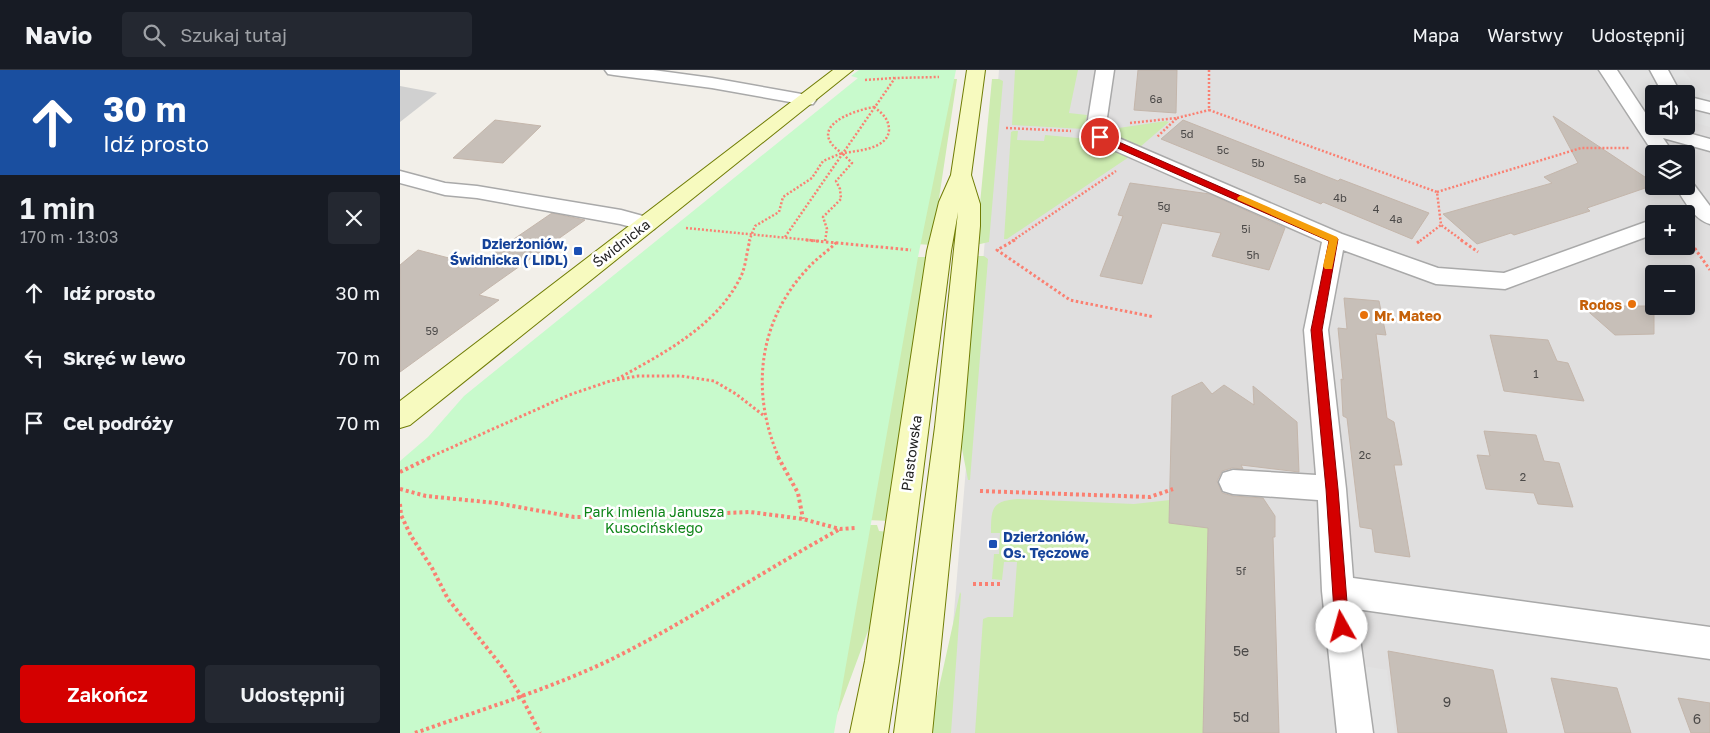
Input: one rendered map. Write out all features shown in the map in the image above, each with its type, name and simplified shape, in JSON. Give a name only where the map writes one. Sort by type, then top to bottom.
[{"type":"street","points":[[614,70],[712,83],[807,100]]},
{"type":"street","name":"Świdnicka","points":[[400,417],[844,70]]},
{"type":"street","name":"Piastowska","points":[[868,733],[882,661],[938,259],[946,212],[961,175],[976,70]]},
{"type":"street","points":[[1105,70],[1095,132],[1100,137],[1334,239],[1436,276],[1505,281],[1645,229]]},
{"type":"street","points":[[1608,70],[1645,126]]},
{"type":"street","points":[[1659,70],[1667,85]]},
{"type":"street","points":[[1695,104],[1710,108]]},
{"type":"street","points":[[1676,135],[1710,145]]},
{"type":"street","name":"Piastowska","points":[[913,733],[949,427],[969,226],[969,204],[961,175]]},
{"type":"street","points":[[400,176],[444,189],[477,192],[622,217],[646,224]]},
{"type":"street","points":[[1691,195],[1701,212]]},
{"type":"street","points":[[1334,239],[1316,330],[1332,489],[1338,591],[1355,733]]},
{"type":"street","points":[[1233,482],[1332,489]]},
{"type":"street","points":[[1338,591],[1710,643]]},
{"type":"path","points":[[1209,70],[1209,110]]},
{"type":"path","points":[[862,80],[939,77]]},
{"type":"path","points":[[785,238],[895,78]]},
{"type":"path","points":[[617,380],[659,356],[692,333],[721,307],[742,273],[751,234],[755,226],[779,212],[783,197],[812,178],[819,164],[825,158],[842,153],[855,152],[880,144],[887,139],[890,132],[888,122],[883,113],[874,107],[854,111],[831,125],[828,131],[828,139],[835,148],[842,153],[852,163],[850,168],[843,172],[836,181],[841,190],[841,202],[823,216],[828,229],[825,241]]},
{"type":"path","points":[[1177,118],[1209,110],[1437,192],[1581,148],[1645,150]]},
{"type":"path","points":[[1006,128],[1095,132]]},
{"type":"path","points":[[1140,154],[1021,236],[997,250],[1070,300],[1154,317]]},
{"type":"path","points":[[1437,192],[1441,225],[1472,248]]},
{"type":"path","points":[[1417,243],[1441,225]]},
{"type":"path","points":[[685,228],[916,250]]},
{"type":"path","points":[[803,519],[798,492],[780,460],[763,415],[761,382],[769,332],[783,302],[809,268],[825,256],[837,242]]},
{"type":"path","points":[[1695,248],[1710,270]]},
{"type":"path","points":[[400,472],[498,425],[557,400],[617,380],[656,375],[707,380],[725,386],[763,415]]},
{"type":"path","points":[[400,489],[426,496],[496,503],[574,517],[636,517],[750,512],[803,519],[840,530]]},
{"type":"path","points":[[980,491],[1150,497],[1173,489]]},
{"type":"path","points":[[400,504],[401,515],[410,536],[432,568],[448,599],[503,668],[521,696],[540,733]]},
{"type":"path","points":[[415,733],[521,696],[592,668],[635,647],[840,530],[855,528]]},
{"type":"path","points":[[973,584],[1002,584]]},
{"type":"shaded area","points":[[999,70],[1710,70],[1710,733],[944,733]]},
{"type":"shaded area","points":[[1616,70],[1683,70],[1702,93],[1710,95],[1710,127],[1695,123],[1695,85],[1645,85],[1645,111],[1643,111]]},
{"type":"shaded area","points":[[400,86],[437,93],[400,122]]},
{"type":"shaded area","points":[[1363,666],[1387,670],[1395,733],[1370,733]]},
{"type":"green space","name":"Park imienia Janusza Kusocińskiego","points":[[859,70],[956,70],[918,257],[834,733],[400,733],[400,461],[428,437],[464,396],[858,78],[851,76]]},
{"type":"green space","points":[[1015,70],[1078,70],[1069,113],[1087,115],[1084,129],[1012,125]]},
{"type":"green space","points":[[945,79],[957,79],[932,245],[916,244]]},
{"type":"green space","points":[[992,79],[1003,81],[989,242],[976,245]]},
{"type":"green space","points":[[1169,122],[1140,147],[1110,136],[1105,130]]},
{"type":"green space","points":[[1018,131],[1017,140],[1044,141],[1045,135],[1089,139],[1129,157],[1007,239],[1004,239],[1011,132]]},
{"type":"green space","points":[[975,256],[984,256],[988,259],[970,480],[968,480],[958,428]]},
{"type":"green space","points":[[917,257],[931,257],[890,521],[866,520]]},
{"type":"green space","points":[[1019,499],[1134,504],[1170,500],[1169,523],[1208,528],[1203,733],[975,733],[983,619],[988,617],[1013,617],[1017,562],[1004,562],[1002,580],[992,579],[994,554],[999,554],[1000,533],[991,533],[993,511],[998,504]]},
{"type":"green space","points":[[866,525],[877,525],[879,531],[889,532],[875,612],[837,715]]},
{"type":"green space","points":[[960,592],[951,733],[929,733]]},
{"type":"building","points":[[1138,70],[1177,70],[1176,113],[1134,110]]},
{"type":"building","points":[[1553,116],[1645,177],[1645,188],[1587,208],[1590,211],[1514,235],[1511,233],[1477,244],[1443,214],[1552,183],[1544,177],[1578,163]]},
{"type":"building","points":[[495,120],[541,126],[503,163],[453,158]]},
{"type":"building","points":[[1183,120],[1338,181],[1340,179],[1429,213],[1412,239],[1161,139]]},
{"type":"building","points":[[1130,183],[1210,194],[1285,228],[1269,270],[1212,256],[1221,233],[1162,223],[1142,284],[1100,276],[1123,216],[1118,215]]},
{"type":"building","points":[[552,213],[585,220],[479,295],[499,300],[400,372],[400,265],[418,250],[476,265]]},
{"type":"building","points":[[1344,298],[1379,301],[1386,335],[1376,334],[1387,418],[1394,422],[1402,465],[1394,465],[1410,557],[1375,552],[1372,529],[1360,527],[1347,418],[1343,416],[1341,379],[1343,380],[1338,328],[1347,329]]},
{"type":"building","points":[[1582,306],[1645,306],[1645,315],[1654,315],[1654,334],[1615,335]]},
{"type":"building","points":[[1490,335],[1548,340],[1557,361],[1568,363],[1584,401],[1504,391]]},
{"type":"building","points":[[1202,382],[1212,394],[1224,385],[1254,405],[1253,386],[1297,422],[1299,472],[1241,465],[1243,469],[1232,468],[1222,471],[1217,481],[1222,493],[1233,496],[1263,498],[1275,516],[1275,537],[1273,537],[1279,733],[1203,733],[1208,528],[1169,523],[1172,396]]},
{"type":"building","points":[[1484,431],[1536,435],[1544,461],[1559,463],[1573,507],[1538,504],[1534,493],[1486,489],[1477,455],[1490,456]]},
{"type":"building","points":[[1388,651],[1493,670],[1507,733],[1398,733]]},
{"type":"building","points":[[1551,678],[1617,688],[1631,733],[1565,733]]},
{"type":"building","points":[[1678,698],[1710,703],[1710,733],[1691,733]]},
{"type":"slow traffic","points":[[1241,198],[1334,239],[1328,266]]},
{"type":"place","name":"Dzierżoniów, Świdnicka ( LIDL)","points":[[578,251]]},
{"type":"place","name":"Rodos","points":[[1632,304]]},
{"type":"place","name":"Mr. Mateo","points":[[1364,315]]},
{"type":"place","name":"Dzierżoniów, Os. Tęczowe","points":[[993,544]]},
{"type":"route","points":[[1100,137],[1334,239],[1316,330],[1332,489],[1342,627]]}]
